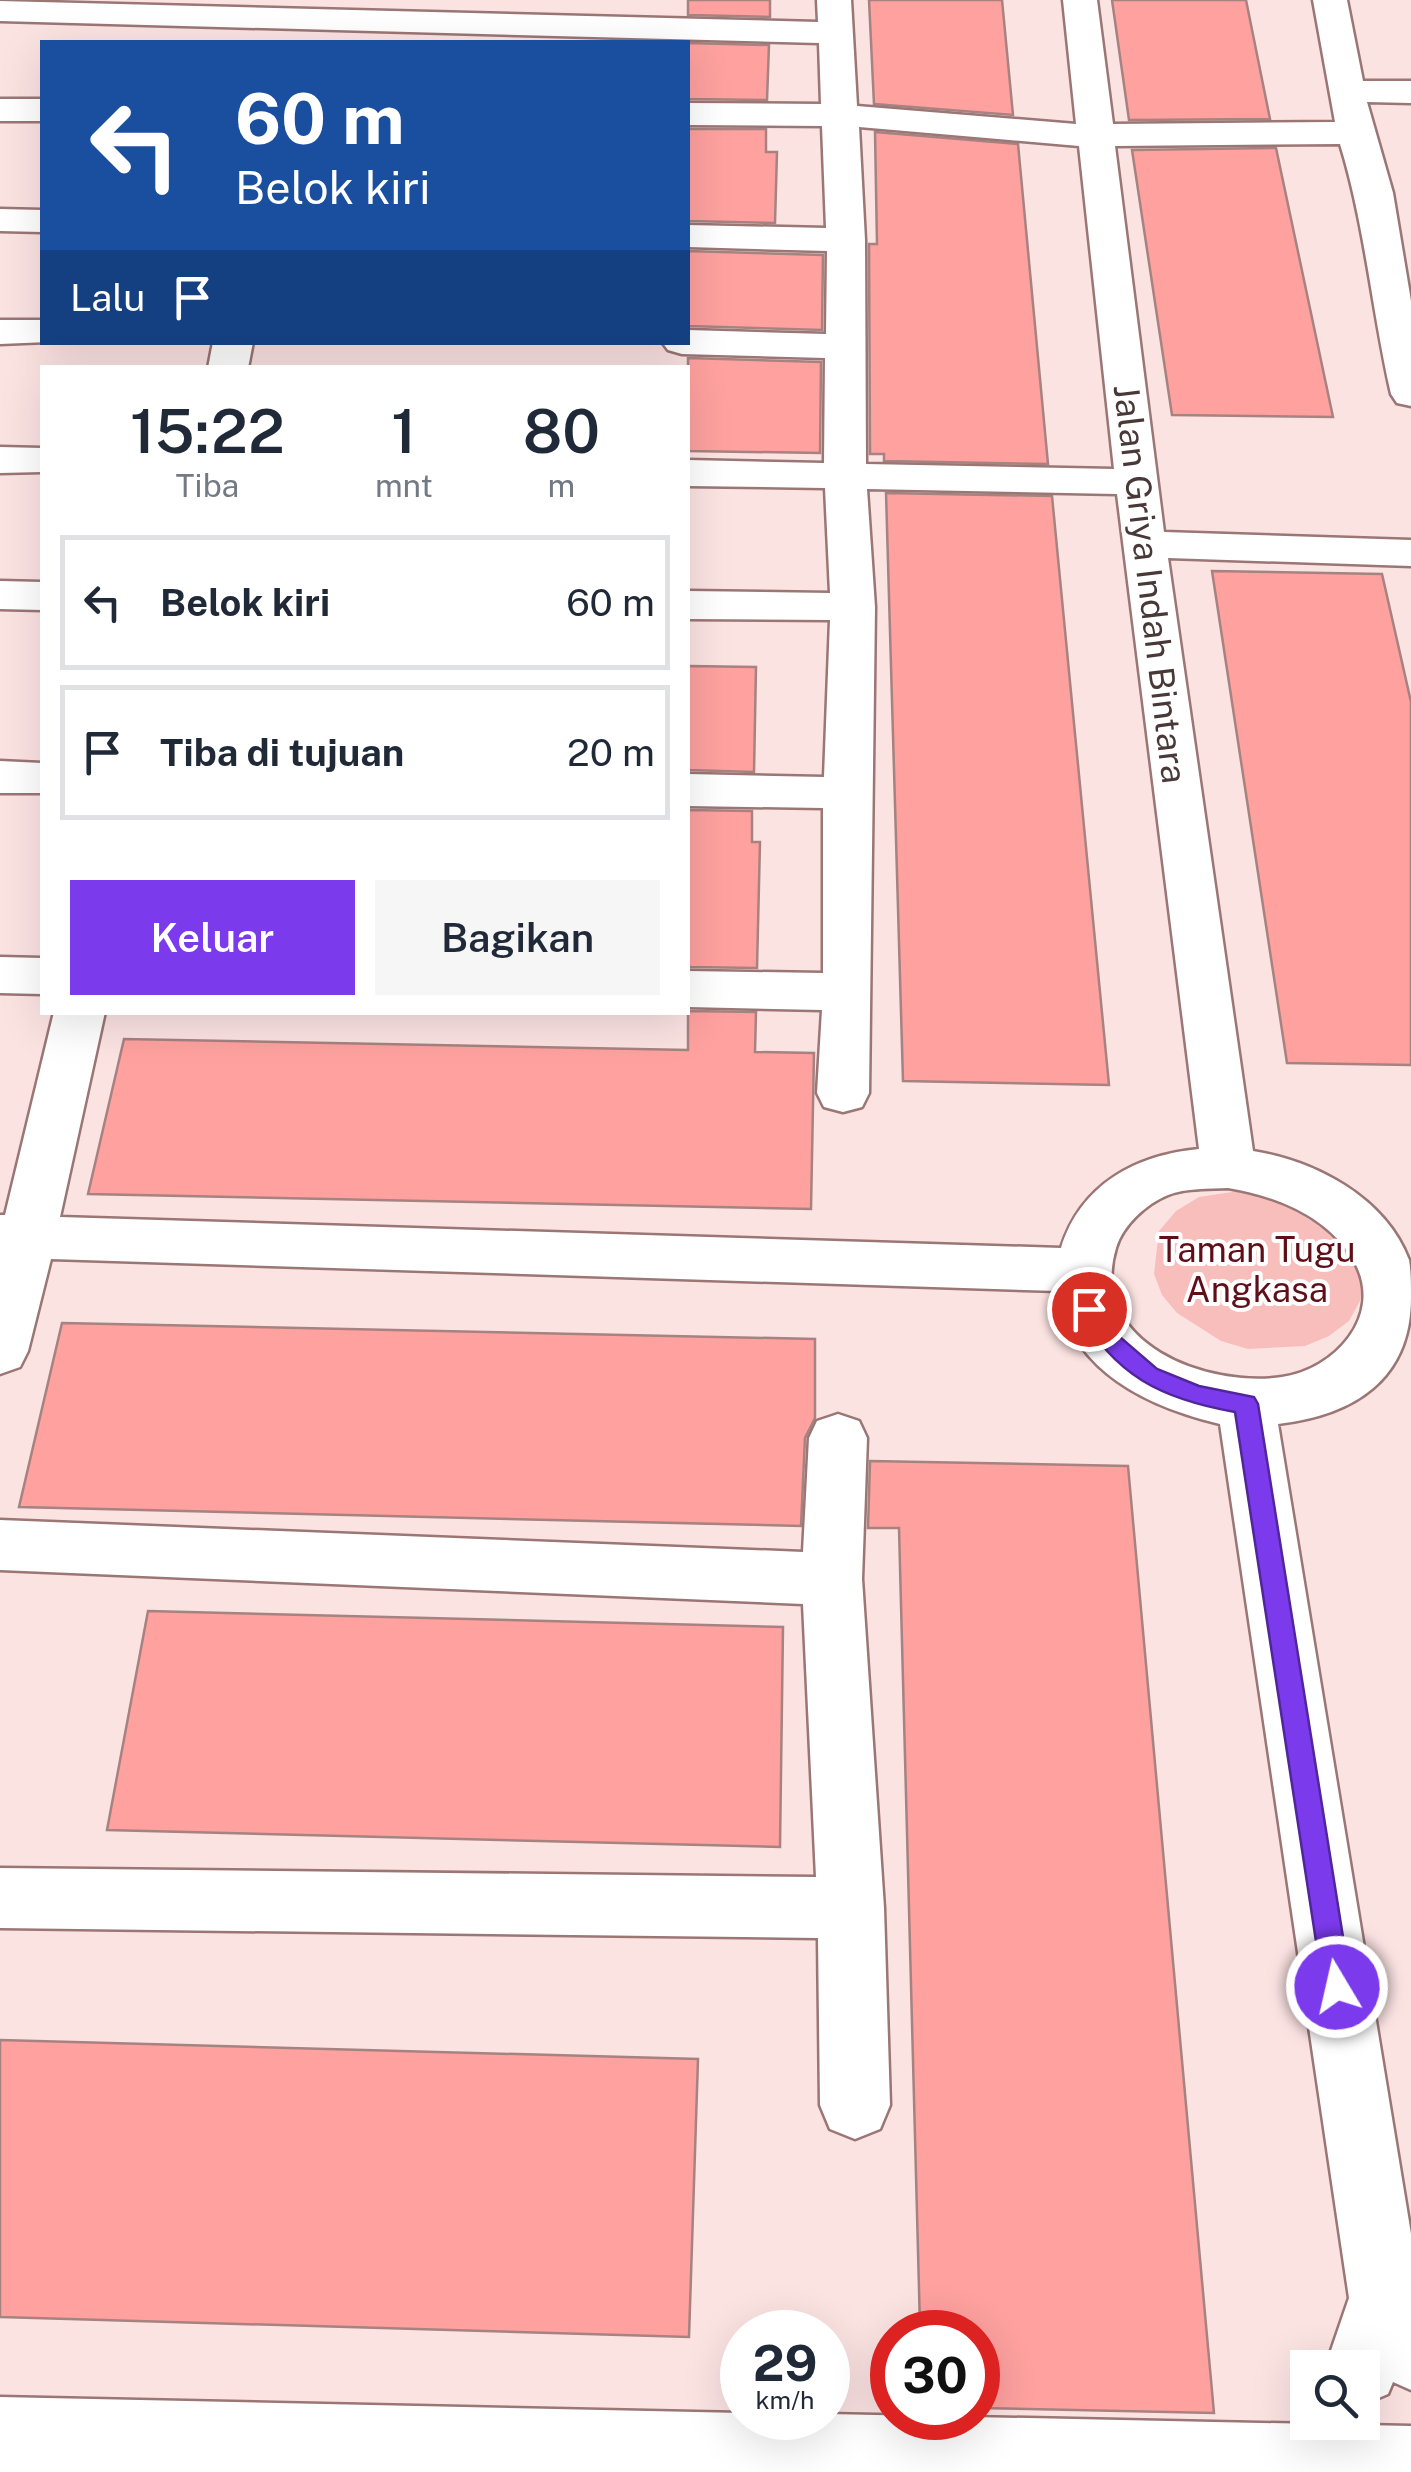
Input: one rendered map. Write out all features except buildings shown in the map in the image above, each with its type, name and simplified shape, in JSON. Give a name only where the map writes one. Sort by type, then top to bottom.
[{"type":"street","name":"Jalan Griya Indah Bintara","points":[[1080,0],[1136,482],[1228,1168]]},
{"type":"street","points":[[1330,0],[1355,133],[1392,193],[1411,394]]},
{"type":"street","points":[[0,12],[303,20],[833,16],[842,115],[845,476],[853,607],[843,1093]]},
{"type":"street","points":[[1348,91],[1411,92]]},
{"type":"street","points":[[0,110],[40,110]]},
{"type":"street","points":[[690,114],[842,115],[1097,135],[1355,133]]},
{"type":"street","points":[[0,220],[40,221]]},
{"type":"street","points":[[690,236],[846,240]]},
{"type":"street","points":[[0,332],[40,332]]},
{"type":"street","points":[[690,342],[844,346]]},
{"type":"street","points":[[0,460],[40,460]]},
{"type":"street","points":[[690,473],[1136,482]]},
{"type":"street","points":[[1144,544],[1411,553]]},
{"type":"street","points":[[0,595],[40,596]]},
{"type":"street","points":[[690,605],[853,607]]},
{"type":"street","points":[[0,777],[40,778]]},
{"type":"street","points":[[690,790],[847,793]]},
{"type":"street","points":[[0,975],[40,976]]},
{"type":"street","points":[[690,989],[848,992]]},
{"type":"street","points":[[0,1350],[15,1236],[42,1159],[79,1015]]},
{"type":"street","points":[[1228,1168],[1279,1177],[1326,1198],[1363,1230],[1398,1269],[1377,1348],[1345,1380],[1300,1398],[1246,1404],[1196,1395],[1149,1375],[1112,1345],[1089,1309],[1082,1270],[1089,1236],[1110,1206],[1142,1183],[1183,1170],[1228,1168]]},
{"type":"street","points":[[15,1236],[1082,1270]]},
{"type":"street","points":[[1246,1404],[1398,2326],[1377,2350]]},
{"type":"street","points":[[838,1438],[832,1579],[851,1908],[855,2105]]},
{"type":"street","points":[[0,1545],[832,1579]]},
{"type":"street","points":[[0,1898],[851,1908]]},
{"type":"street","points":[[0,2436],[1334,2452],[1411,2464]]},
{"type":"green space","name":"Taman Tugu Angkasa","points":[[1259,1188],[1332,1219],[1364,1279],[1360,1301],[1349,1321],[1329,1336],[1305,1346],[1248,1349],[1221,1341],[1177,1313],[1162,1295],[1154,1274],[1159,1231],[1176,1211],[1199,1197]]},
{"type":"route","points":[[1089,1309],[1112,1345],[1149,1375],[1196,1395],[1246,1404],[1337,1987]]}]
